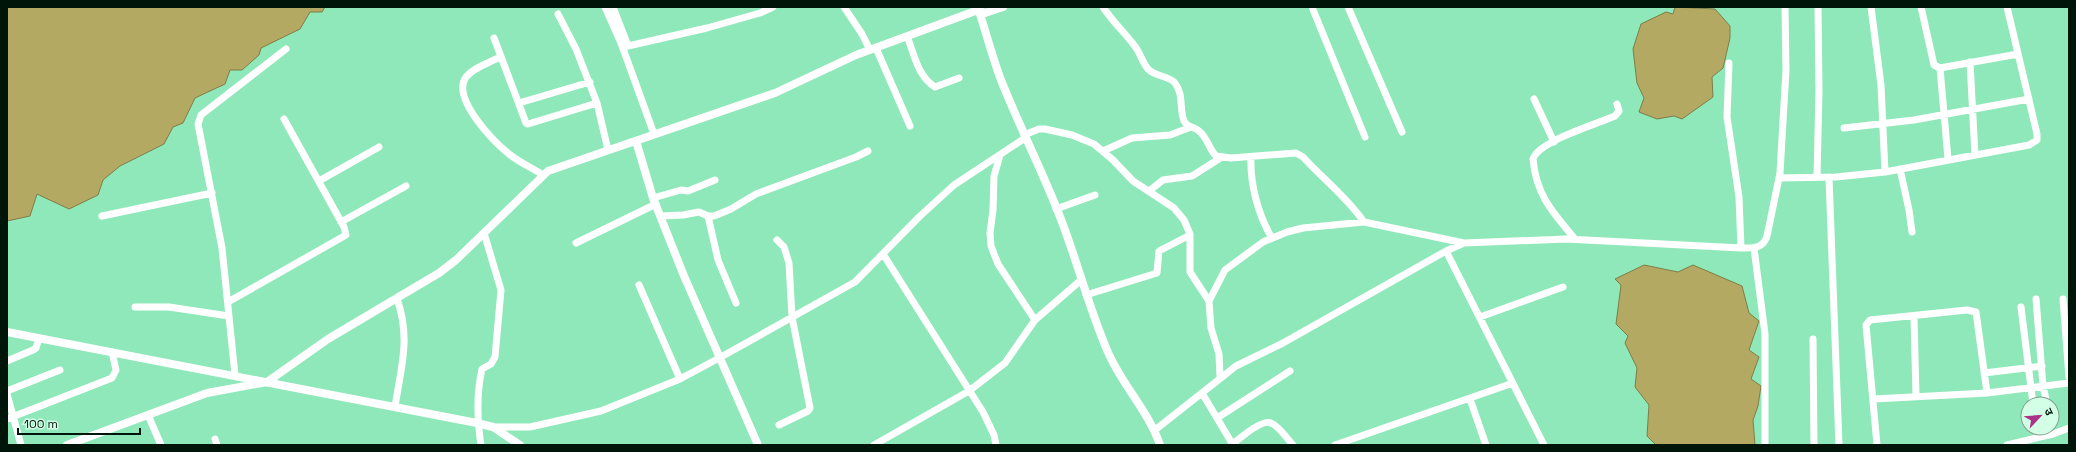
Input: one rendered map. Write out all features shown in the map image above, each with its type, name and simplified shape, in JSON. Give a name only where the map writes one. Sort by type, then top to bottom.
[{"type":"street","points":[[605,7],[621,43],[654,134]]},
{"type":"street","points":[[613,7],[628,46]]},
{"type":"street","points":[[621,43],[628,46],[707,28],[760,13],[773,7]]},
{"type":"street","points":[[844,7],[873,49],[910,126]]},
{"type":"street","points":[[67,445],[207,393],[268,382],[328,339],[439,273],[484,233],[548,171],[775,93],[873,49],[982,9],[1003,7]]},
{"type":"street","points":[[1103,7],[1111,20],[1135,46],[1148,70],[1170,78],[1179,89],[1182,97],[1182,114],[1185,122],[1203,134],[1216,156],[1251,157],[1296,153],[1303,157],[1354,208],[1364,222]]},
{"type":"street","points":[[1312,7],[1365,137]]},
{"type":"street","points":[[1348,7],[1402,132]]},
{"type":"street","points":[[1208,301],[1225,270],[1272,238],[1303,228],[1364,222],[1464,243],[1575,239],[1754,248],[1766,242],[1780,178],[1786,70],[1785,7]]},
{"type":"street","points":[[1817,177],[1819,91],[1818,7]]},
{"type":"street","points":[[1871,7],[1884,124],[1885,172]]},
{"type":"street","points":[[1921,7],[1932,60],[1934,65],[1940,68],[2018,54]]},
{"type":"street","points":[[1780,178],[1836,177],[1885,172],[2029,145],[2037,140],[2037,134],[2007,7]]},
{"type":"street","points":[[982,9],[989,46],[1025,137],[1056,209],[1108,352],[1119,374],[1139,402],[1155,430],[1160,445]]},
{"type":"street","points":[[558,14],[576,49],[590,82],[597,103],[608,150]]},
{"type":"street","points":[[908,36],[923,76],[928,83],[935,87],[958,78]]},
{"type":"street","points":[[494,38],[526,123],[528,124],[597,103]]},
{"type":"street","points":[[236,375],[222,248],[198,119],[286,49]]},
{"type":"street","points":[[500,57],[472,70],[465,78],[462,90],[464,100],[473,115],[500,146],[509,154],[543,175]]},
{"type":"street","points":[[1970,62],[1974,109],[1975,155]]},
{"type":"street","points":[[1729,63],[1727,117],[1739,197],[1741,248]]},
{"type":"street","points":[[1940,68],[1948,159]]},
{"type":"street","points":[[519,103],[590,82]]},
{"type":"street","points":[[1534,99],[1554,142]]},
{"type":"street","points":[[1844,128],[1884,124],[2028,99]]},
{"type":"street","points":[[1575,239],[1545,202],[1538,186],[1534,170],[1534,155],[1542,148],[1554,142],[1615,116],[1619,111],[1617,104]]},
{"type":"street","points":[[228,302],[342,239],[346,235],[341,222],[284,119]]},
{"type":"street","points":[[1103,151],[1132,138],[1170,135],[1191,127]]},
{"type":"street","points":[[7,332],[236,375],[493,427],[530,427],[601,411],[680,379],[855,282],[919,217],[954,185],[1039,129],[1056,131],[1085,140],[1103,151],[1133,181],[1174,208],[1184,220],[1190,235],[1189,269],[1208,301],[1211,328],[1219,354],[1220,377]]},
{"type":"street","points":[[636,141],[654,202],[661,216],[684,276],[758,445]]},
{"type":"street","points":[[319,182],[379,147]]},
{"type":"street","points":[[661,216],[699,212],[708,216],[714,216],[732,209],[762,191],[856,157],[868,151]]},
{"type":"street","points":[[1000,154],[994,176],[993,210],[990,233],[991,246],[1004,274],[1035,320]]},
{"type":"street","points":[[1149,191],[1163,180],[1192,176],[1222,157]]},
{"type":"street","points":[[1251,157],[1250,168],[1261,215],[1272,238]]},
{"type":"street","points":[[1900,168],[1912,232]]},
{"type":"street","points":[[1836,177],[1839,445]]},
{"type":"street","points":[[576,243],[654,202],[681,190],[688,191],[715,180]]},
{"type":"street","points":[[341,222],[406,186]]},
{"type":"street","points":[[102,216],[212,193]]},
{"type":"street","points":[[1056,209],[1095,195]]},
{"type":"street","points":[[708,216],[718,260],[736,303]]},
{"type":"street","points":[[481,445],[477,400],[479,384],[482,369],[491,364],[495,357],[501,304],[501,290],[484,233]]},
{"type":"street","points":[[1086,295],[1157,273],[1159,251],[1190,235]]},
{"type":"street","points":[[777,240],[784,247],[789,263],[792,317],[810,408],[808,411],[779,425]]},
{"type":"street","points":[[1155,430],[1220,377],[1236,366],[1283,343],[1446,250],[1464,243]]},
{"type":"street","points":[[1754,248],[1765,334],[1765,445]]},
{"type":"street","points":[[1446,250],[1544,445]]},
{"type":"street","points":[[883,254],[969,391],[994,435],[996,445]]},
{"type":"street","points":[[874,445],[969,391],[1005,363],[1035,320],[1082,280]]},
{"type":"street","points":[[639,285],[680,379]]},
{"type":"street","points":[[1480,317],[1563,287]]},
{"type":"street","points":[[395,407],[406,342],[402,314],[397,299]]},
{"type":"street","points":[[2036,299],[2043,386],[2045,396]]},
{"type":"street","points":[[2063,299],[2069,377]]},
{"type":"street","points":[[135,307],[169,307],[229,316]]},
{"type":"street","points":[[2021,307],[2027,368],[2032,396]]},
{"type":"street","points":[[1877,445],[1874,399],[1866,325],[1874,319],[1914,317],[1967,310],[1976,312],[1987,393]]},
{"type":"street","points":[[1914,317],[1916,396]]},
{"type":"street","points":[[7,361],[36,348],[39,338]]},
{"type":"street","points":[[1812,339],[1814,445]]},
{"type":"street","points":[[10,418],[112,378],[116,370],[112,352]]},
{"type":"street","points":[[1984,373],[2042,366]]},
{"type":"street","points":[[7,391],[60,370]]},
{"type":"street","points":[[1217,418],[1290,371]]},
{"type":"street","points":[[1335,445],[1513,383]]},
{"type":"street","points":[[1874,399],[1987,393],[2069,383]]},
{"type":"street","points":[[1202,393],[1233,444],[1259,424],[1266,422],[1272,423],[1293,445]]},
{"type":"street","points":[[7,394],[10,418],[21,445]]},
{"type":"street","points":[[1470,399],[1486,445]]},
{"type":"street","points":[[148,415],[161,445]]},
{"type":"street","points":[[493,427],[520,445]]},
{"type":"street","points":[[2007,445],[2040,437]]},
{"type":"shaded area","points":[[7,7],[325,7],[322,12],[310,12],[300,29],[261,48],[259,55],[242,70],[230,70],[225,84],[195,98],[183,123],[173,127],[164,144],[120,166],[103,180],[98,195],[69,209],[37,194],[30,216],[7,221]]},
{"type":"shaded area","points":[[1675,7],[1715,9],[1730,26],[1730,38],[1723,68],[1712,77],[1713,97],[1682,119],[1674,116],[1657,119],[1639,112],[1644,98],[1637,83],[1633,49],[1641,24],[1666,12],[1673,14]]},
{"type":"shaded area","points":[[1644,265],[1678,272],[1693,265],[1742,286],[1749,313],[1759,321],[1749,350],[1759,357],[1751,379],[1761,386],[1758,406],[1753,420],[1755,445],[1656,445],[1647,436],[1649,405],[1635,387],[1637,368],[1625,343],[1628,336],[1616,324],[1621,285],[1615,279]]}]
